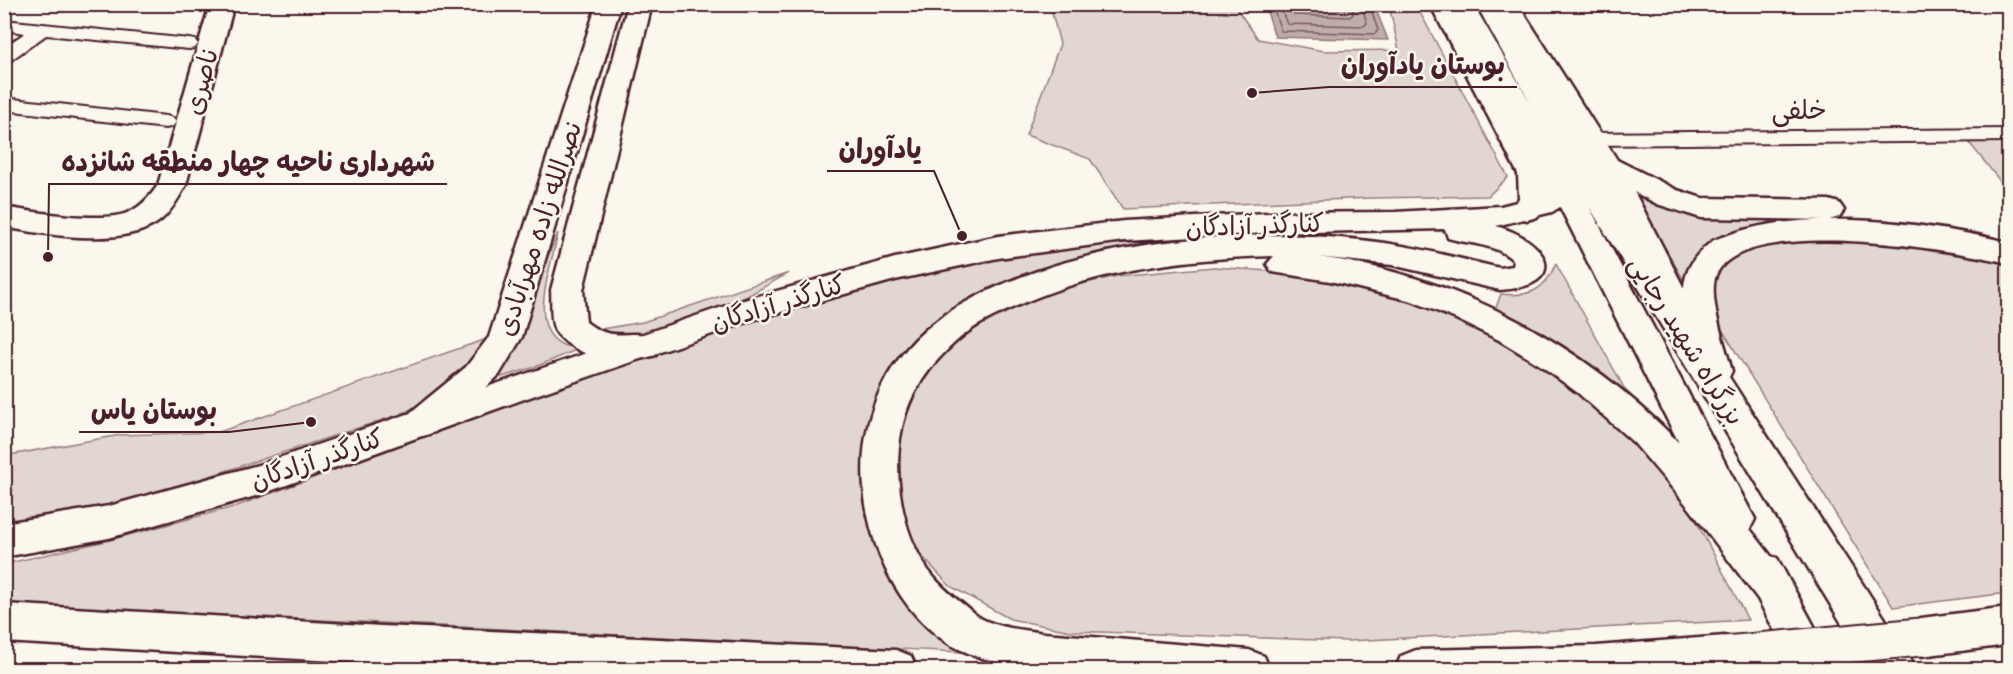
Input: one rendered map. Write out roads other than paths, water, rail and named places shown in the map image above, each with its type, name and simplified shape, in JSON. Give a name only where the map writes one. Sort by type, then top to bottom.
[{"type":"main road","name":"نصرالله زاده مهرآبادی","points":[[423,422],[474,380],[501,347],[513,317],[609,4]]},
{"type":"main road","name":"نصرالله زاده مهرآبادی","points":[[640,4],[567,290],[570,327],[590,343],[614,348],[644,346]]},
{"type":"main road","points":[[1442,4],[1532,174],[1534,198],[1527,210]]},
{"type":"main road","name":"بزرگراه شهید رجایی","points":[[1461,4],[1560,177],[1817,669]]},
{"type":"main road","name":"بزرگراه شهید رجایی","points":[[1488,4],[1586,177],[1719,393],[1894,669]]},
{"type":"main road","points":[[1506,4],[1607,166],[1719,393]]},
{"type":"main road","name":"ناصری","points":[[4,203],[89,209],[111,208],[129,202],[143,190],[153,176],[189,44],[217,5]]},
{"type":"main road","name":"ناصری","points":[[4,217],[103,228],[127,226],[145,218],[165,199],[172,185],[217,5]]},
{"type":"main road","points":[[1607,166],[1667,197],[1701,208],[1884,213],[1953,221],[2008,233]]},
{"type":"main road","name":"کنارگذر آزادگان","points":[[4,540],[109,522],[260,480],[515,389],[754,308],[895,269],[998,248],[1124,231],[1267,223],[1395,222],[1501,216],[1527,210],[1552,199],[1557,191],[1560,177]]},
{"type":"main road","points":[[1249,669],[1066,655],[1017,648],[965,631],[927,600],[906,570],[892,540],[883,502],[880,471],[882,439],[888,414],[901,385],[921,357],[956,324],[983,308],[1060,277],[1131,258],[1188,250],[1289,246],[1336,247],[1380,253],[1500,279],[1518,278],[1528,272],[1530,258],[1517,244],[1496,236],[1395,222]]},
{"type":"main road","points":[[1719,393],[1699,295],[1699,282],[1711,257],[1721,249],[1753,236],[1802,232],[1861,232],[1967,242],[2008,252]]},
{"type":"main road","points":[[1092,268],[1220,261],[1304,266],[1405,287],[1480,315],[1553,357],[1628,414],[1663,451],[1773,588]]},
{"type":"main road","points":[[4,623],[382,645],[896,669]]},
{"type":"main road","points":[[1416,669],[1596,666],[1921,637],[2008,626]]},
{"type":"street","points":[[4,25],[189,44]]},
{"type":"street","points":[[4,56],[42,29]]},
{"type":"street","points":[[4,104],[166,122]]},
{"type":"street","name":"خلفی","points":[[1591,139],[2008,135]]},
{"type":"water","points":[[1265,5],[1374,5],[1388,40],[1275,37]]},
{"type":"place","name":"بوستان یادآوران","points":[[1252,93]]},
{"type":"place","name":"یادآوران","points":[[962,236]]},
{"type":"place","name":"شهرداری ناحیه چهار منطقه شانزده","points":[[48,257]]},
{"type":"place","name":"بوستان یاس","points":[[311,422]]}]
